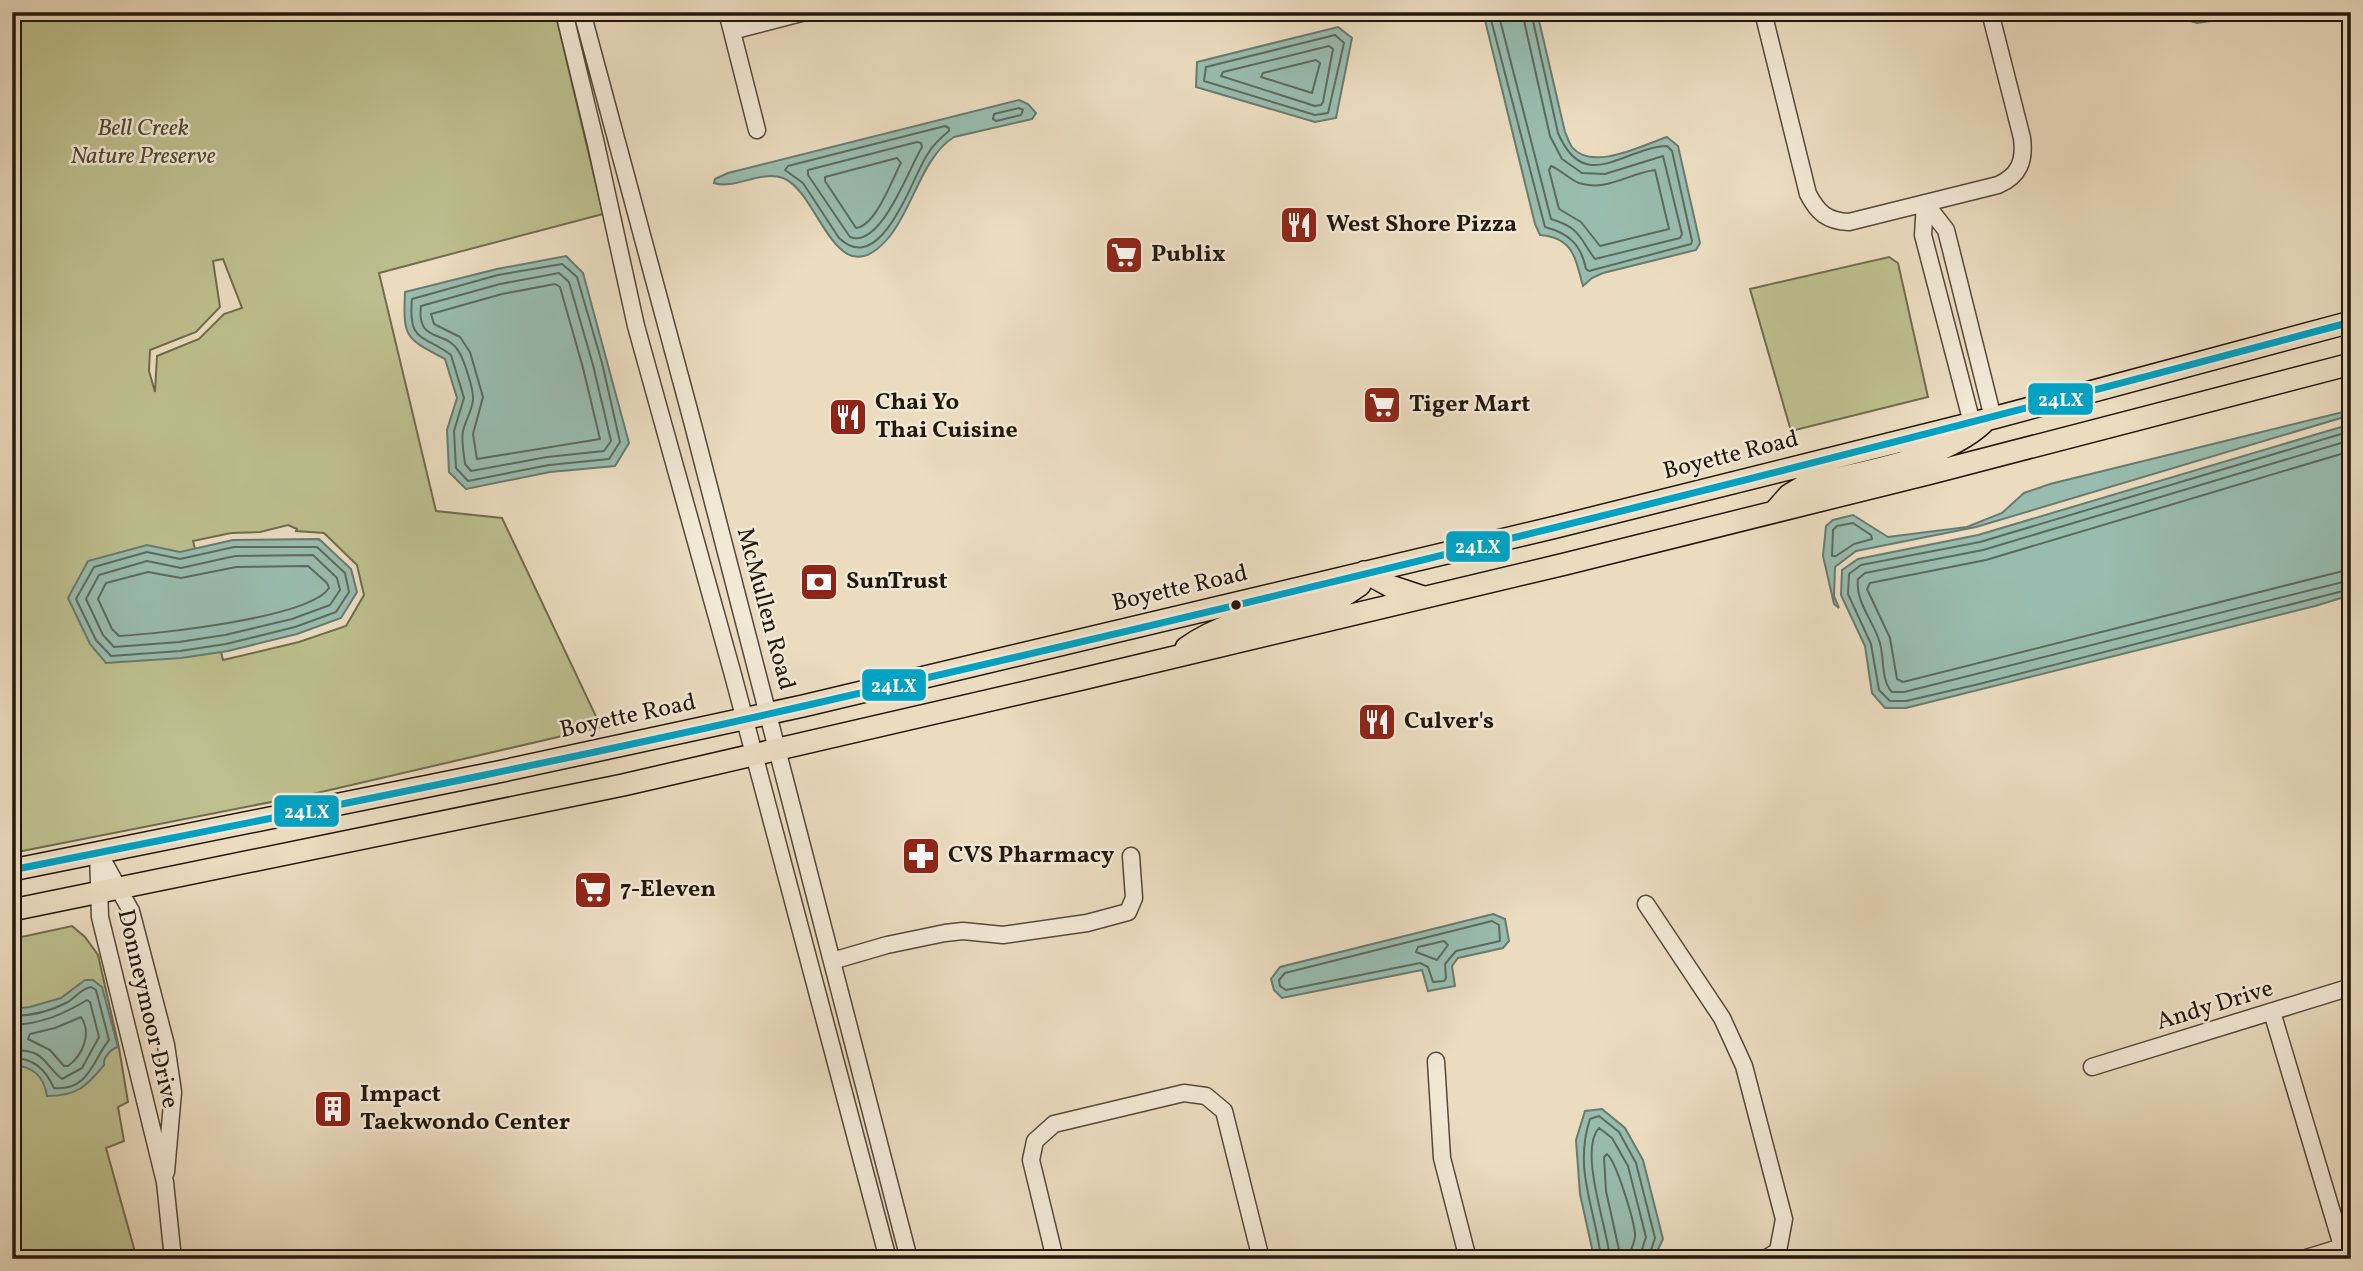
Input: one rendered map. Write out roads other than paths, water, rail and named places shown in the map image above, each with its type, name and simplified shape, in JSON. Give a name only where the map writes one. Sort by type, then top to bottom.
[{"type":"main road","name":"Boyette Road","points":[[12,870],[745,719],[1556,527],[1984,420],[2351,322]]},
{"type":"main road","points":[[12,910],[623,785],[778,750],[1565,564],[2351,364]]},
{"type":"main road","points":[[1773,512],[1789,495],[1804,486],[1927,455],[1960,442],[1984,420]]},
{"type":"main road","points":[[1173,657],[1199,638],[1230,624],[1345,595],[1360,585],[1364,572],[1390,586],[1425,598]]},
{"type":"street","name":"McMullen Road","points":[[564,12],[636,326],[755,755],[888,1259]]},
{"type":"street","name":"McMullen Road","points":[[582,12],[769,713],[909,1259]]},
{"type":"street","points":[[727,12],[757,131]]},
{"type":"street","points":[[732,31],[805,12]]},
{"type":"street","points":[[1763,12],[1808,194],[1824,216],[1849,222],[1998,185],[2016,174],[2024,151],[2022,138],[1990,12]]},
{"type":"street","points":[[1925,203],[1923,235],[1984,420]]},
{"type":"street","points":[[1925,203],[1946,230],[1984,420]]},
{"type":"street","name":"Donneymoor Drive","points":[[98,852],[108,890],[100,917],[165,1182],[173,1259]]},
{"type":"street","points":[[832,961],[889,944],[945,933],[963,931],[1003,934],[1087,923],[1128,912],[1134,898],[1132,856]]},
{"type":"street","name":"Donneymoor Drive","points":[[108,890],[131,911],[171,1070],[172,1115],[165,1182]]},
{"type":"street","points":[[1646,904],[1722,1018],[1744,1066],[1784,1219],[1778,1251],[1765,1259]]},
{"type":"street","name":"Andy Drive","points":[[2092,1067],[2351,987]]},
{"type":"street","points":[[2272,1012],[2344,1253],[2303,1259]]},
{"type":"street","points":[[1436,1061],[1442,1158],[1468,1259]]},
{"type":"street","points":[[1055,1259],[1031,1160],[1035,1141],[1054,1124],[1184,1093],[1206,1096],[1224,1111],[1261,1259]]},
{"type":"water","points":[[1483,12],[1537,12],[1565,132],[1572,147],[1581,154],[1605,157],[1667,137],[1678,146],[1700,243],[1696,250],[1603,273],[1583,286],[1571,251],[1560,240],[1540,235],[1535,224]]},
{"type":"water","points":[[2181,12],[2272,12],[2197,23],[2184,19]]},
{"type":"water","points":[[1338,27],[1352,38],[1336,118],[1315,122],[1196,87],[1197,62]]},
{"type":"water","points":[[1019,100],[1028,104],[1036,113],[1032,119],[954,137],[943,146],[926,169],[890,236],[871,253],[856,257],[842,250],[796,187],[783,178],[765,176],[730,184],[714,183],[715,179],[728,173]]},
{"type":"water","points":[[566,256],[583,273],[629,443],[615,466],[550,472],[466,489],[449,472],[447,430],[457,398],[445,359],[414,341],[409,335],[405,319],[405,292],[497,269]]},
{"type":"water","points":[[2351,410],[2351,415],[1976,527],[1856,551],[1835,567],[1834,596],[1839,608],[1834,604],[1823,556],[1826,526],[1833,520],[1853,515],[1888,537],[1967,527],[2002,513],[2024,493],[2050,484]]},
{"type":"water","points":[[2351,424],[2351,595],[1906,708],[1885,708],[1872,693],[1865,646],[1841,595],[1842,570],[1858,559],[1978,535]]},
{"type":"water","points":[[319,539],[351,569],[357,592],[341,618],[297,634],[228,651],[181,658],[106,663],[90,644],[68,598],[88,561],[147,545],[180,552],[233,540]]},
{"type":"water","points":[[1493,914],[1505,919],[1509,941],[1503,948],[1458,958],[1452,966],[1455,986],[1428,991],[1422,970],[1282,998],[1274,990],[1271,979],[1280,967]]},
{"type":"water","points":[[85,980],[93,980],[102,987],[118,1047],[108,1054],[104,1065],[80,1089],[47,1096],[36,1073],[26,1067],[12,1065],[12,1009],[61,998]]},
{"type":"water","points":[[1602,1109],[1625,1128],[1643,1160],[1663,1239],[1655,1256],[1639,1259],[1595,1259],[1580,1194],[1576,1140],[1585,1111]]},
{"type":"place","name":"West Shore Pizza","points":[[1299,225]]},
{"type":"place","name":"Publix","points":[[1124,255]]},
{"type":"place","name":"Tiger Mart","points":[[1382,405]]},
{"type":"place","name":"Chai Yo Thai Cuisine","points":[[848,417]]},
{"type":"place","name":"SunTrust","points":[[819,582]]},
{"type":"place","name":"Culver's","points":[[1377,722]]},
{"type":"place","name":"CVS Pharmacy","points":[[921,856]]},
{"type":"place","name":"7-Eleven","points":[[593,890]]},
{"type":"place","name":"Impact Taekwondo Center","points":[[333,1109]]},
{"type":"park label","name":"Bell Creek Nature Preserve","points":[[143,143]]}]
